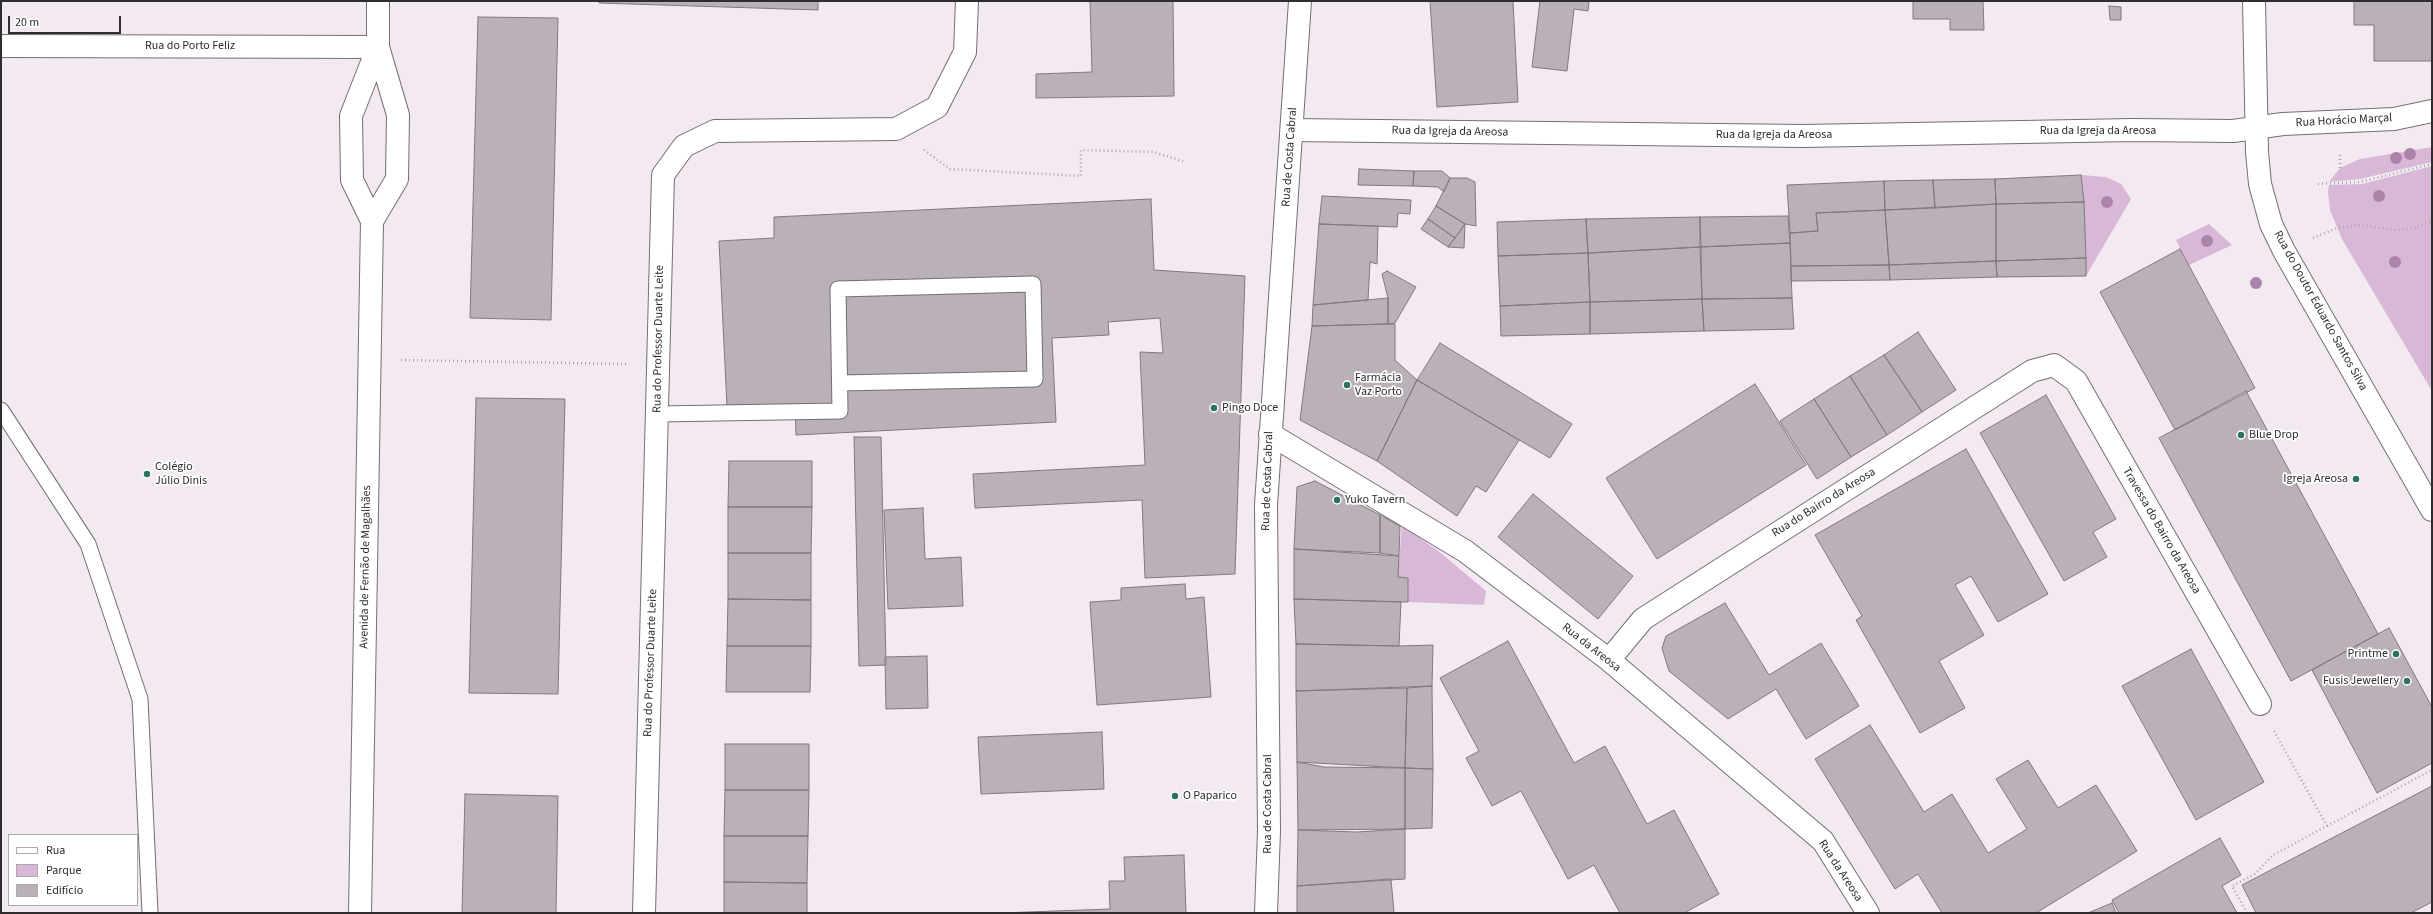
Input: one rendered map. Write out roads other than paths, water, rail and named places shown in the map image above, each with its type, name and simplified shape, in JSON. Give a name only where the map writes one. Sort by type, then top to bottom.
[{"type":"street","name":"Avenida de Fernão de Magalhães","points":[[372,221],[397,179],[398,115],[378,47],[378,1]]},
{"type":"street","name":"Rua do Professor Duarte Leite","points":[[644,913],[663,175],[684,146],[715,131],[896,129],[937,107],[965,52],[967,1]]},
{"type":"street","name":"Rua de Costa Cabral","points":[[1266,913],[1270,831],[1266,505],[1300,1]]},
{"type":"street","name":"Rua do Doutor Eduardo Santos Silva","points":[[2254,1],[2255,128],[2260,184],[2271,224],[2284,251],[2432,510]]},
{"type":"street","name":"Rua do Porto Feliz","points":[[1,46],[378,47]]},
{"type":"street","name":"Avenida de Fernão de Magalhães","points":[[360,913],[372,221],[352,180],[351,116],[378,47]]},
{"type":"street","name":"Rua Horácio Marçal","points":[[2255,128],[2283,124],[2394,119],[2432,111]]},
{"type":"street","name":"Rua da Igreja da Areosa","points":[[1292,130],[1803,136],[2132,130],[2233,131],[2255,128]]},
{"type":"street","name":"Rua do Bairro da Areosa","points":[[1609,660],[1642,619],[2032,371],[2054,365]]},
{"type":"street","name":"Travessa do Bairro da Areosa","points":[[2054,365],[2076,381],[2260,704]]},
{"type":"street","name":"Rua da Areosa","points":[[1270,434],[1465,551],[1609,660],[1823,841],[1868,913]]},
{"type":"lane","points":[[658,414],[840,411],[838,289],[1033,284],[1035,379],[840,383]]},
{"type":"lane","points":[[1,410],[88,544],[140,699],[150,913]]},
{"type":"place","name":"Farmácia Vaz Porto","points":[[1347,385]]},
{"type":"place","name":"Pingo Doce","points":[[1214,408]]},
{"type":"place","name":"Blue Drop","points":[[2241,435]]},
{"type":"place","name":"Colégio Júlio Dinis","points":[[147,474]]},
{"type":"place","name":"Igreja Areosa","points":[[2356,479]]},
{"type":"place","name":"Yuko Tavern","points":[[1337,500]]},
{"type":"place","name":"Printme","points":[[2396,654]]},
{"type":"place","name":"Fusis Jewellery","points":[[2407,681]]},
{"type":"place","name":"O Paparico","points":[[1175,796]]}]
